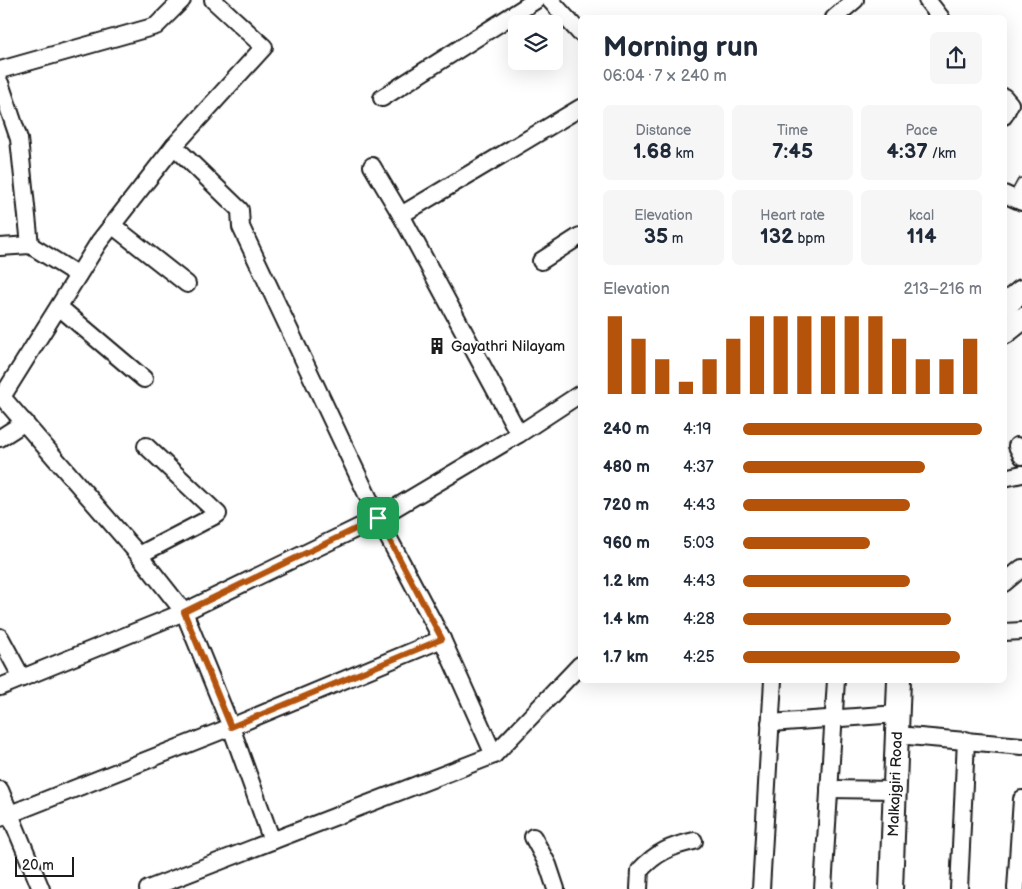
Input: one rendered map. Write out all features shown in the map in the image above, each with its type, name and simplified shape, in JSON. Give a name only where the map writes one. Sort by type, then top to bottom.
[{"type":"main road","points":[[1007,304],[1022,291]]},
{"type":"main road","points":[[1007,330],[1022,318]]},
{"type":"main road","name":"Malkajgiri Road","points":[[892,889],[899,683]]},
{"type":"street","points":[[0,70],[156,26],[182,0]]},
{"type":"street","points":[[213,0],[264,48],[174,146],[99,242],[2,397],[139,555],[184,612],[231,727],[272,841]]},
{"type":"street","points":[[382,98],[536,0]]},
{"type":"street","points":[[550,0],[576,26]]},
{"type":"street","points":[[838,15],[855,0]]},
{"type":"street","points":[[927,0],[939,15]]},
{"type":"street","points":[[0,83],[19,139],[30,245]]},
{"type":"street","points":[[401,215],[578,109]]},
{"type":"street","points":[[174,146],[240,210],[242,227],[378,518],[442,639],[494,755]]},
{"type":"street","points":[[372,166],[401,215],[519,434]]},
{"type":"street","points":[[112,225],[187,284]]},
{"type":"street","points":[[541,261],[578,237]]},
{"type":"street","points":[[0,247],[30,245],[78,276]]},
{"type":"street","points":[[59,308],[144,379]]},
{"type":"street","points":[[0,687],[184,612],[378,518],[519,434],[578,395]]},
{"type":"street","points":[[0,438],[25,422]]},
{"type":"street","points":[[139,555],[218,514],[146,446]]},
{"type":"street","points":[[1007,477],[1022,474]]},
{"type":"street","points":[[1007,580],[1022,568]]},
{"type":"street","points":[[1007,632],[1022,631]]},
{"type":"street","points":[[0,637],[22,678]]},
{"type":"street","points":[[5,816],[231,727],[442,639]]},
{"type":"street","points":[[148,889],[494,755],[578,667]]},
{"type":"street","points":[[761,889],[772,683]]},
{"type":"street","points":[[823,889],[836,683]]},
{"type":"street","points":[[770,723],[834,717],[898,724],[966,740],[1022,746]]},
{"type":"street","points":[[959,889],[966,740]]},
{"type":"street","points":[[829,789],[895,790]]},
{"type":"street","points":[[0,790],[5,816],[41,889]]},
{"type":"street","points":[[1016,889],[1022,799]]},
{"type":"street","points":[[533,837],[548,865],[556,889]]},
{"type":"street","points":[[639,889],[640,870],[650,859],[673,846],[694,840]]},
{"type":"lane","points":[[1013,198],[1022,183]]},
{"type":"place","name":"Gayathri Nilayam","points":[[437,346]]},
{"type":"route","points":[[378,518],[442,639],[231,727],[184,612],[378,518]]}]
